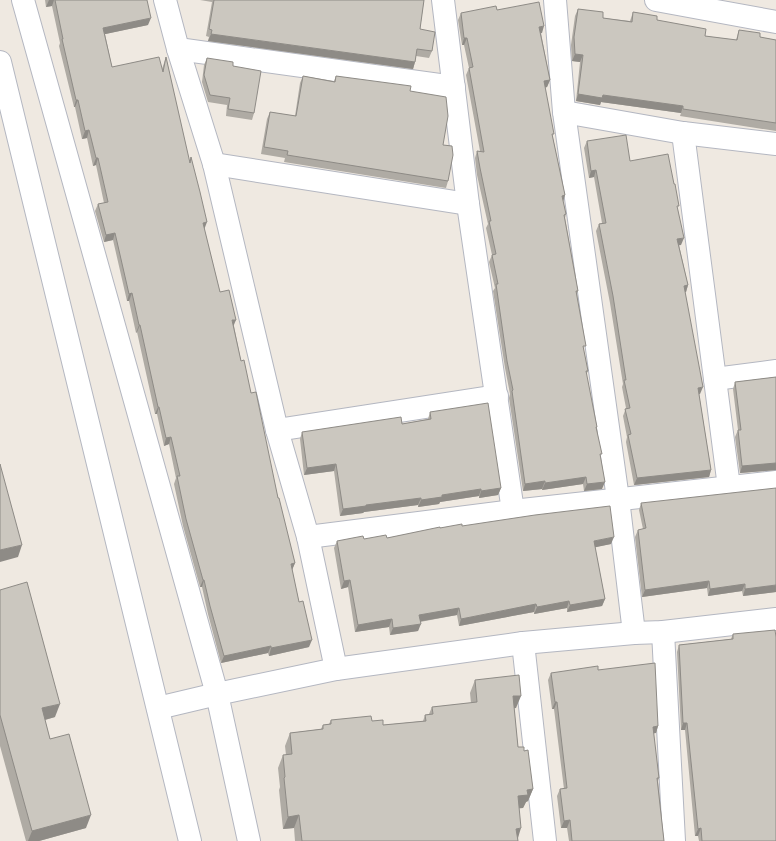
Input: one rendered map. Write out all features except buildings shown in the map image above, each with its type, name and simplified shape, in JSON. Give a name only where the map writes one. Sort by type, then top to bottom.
[{"type":"street","points":[[23,0],[216,694],[250,841]]},
{"type":"street","points":[[165,0],[178,49],[214,164],[277,430],[308,537],[336,669]]},
{"type":"street","points":[[443,0],[468,204],[513,511]]},
{"type":"street","points":[[555,0],[564,112],[618,499],[634,633]]},
{"type":"street","points":[[656,0],[776,22]]},
{"type":"street","points":[[178,49],[454,87]]},
{"type":"street","points":[[0,62],[190,841]]},
{"type":"street","points":[[564,112],[683,133],[776,144]]},
{"type":"street","points":[[683,133],[729,487]]},
{"type":"street","points":[[214,164],[468,204]]},
{"type":"street","points":[[715,379],[776,371]]},
{"type":"street","points":[[277,430],[496,396]]},
{"type":"street","points":[[308,537],[513,511],[776,482]]},
{"type":"street","points":[[158,708],[216,694],[336,669],[523,644],[634,633],[663,632],[776,619]]},
{"type":"street","points":[[663,632],[674,841]]},
{"type":"street","points":[[523,644],[545,841]]}]
